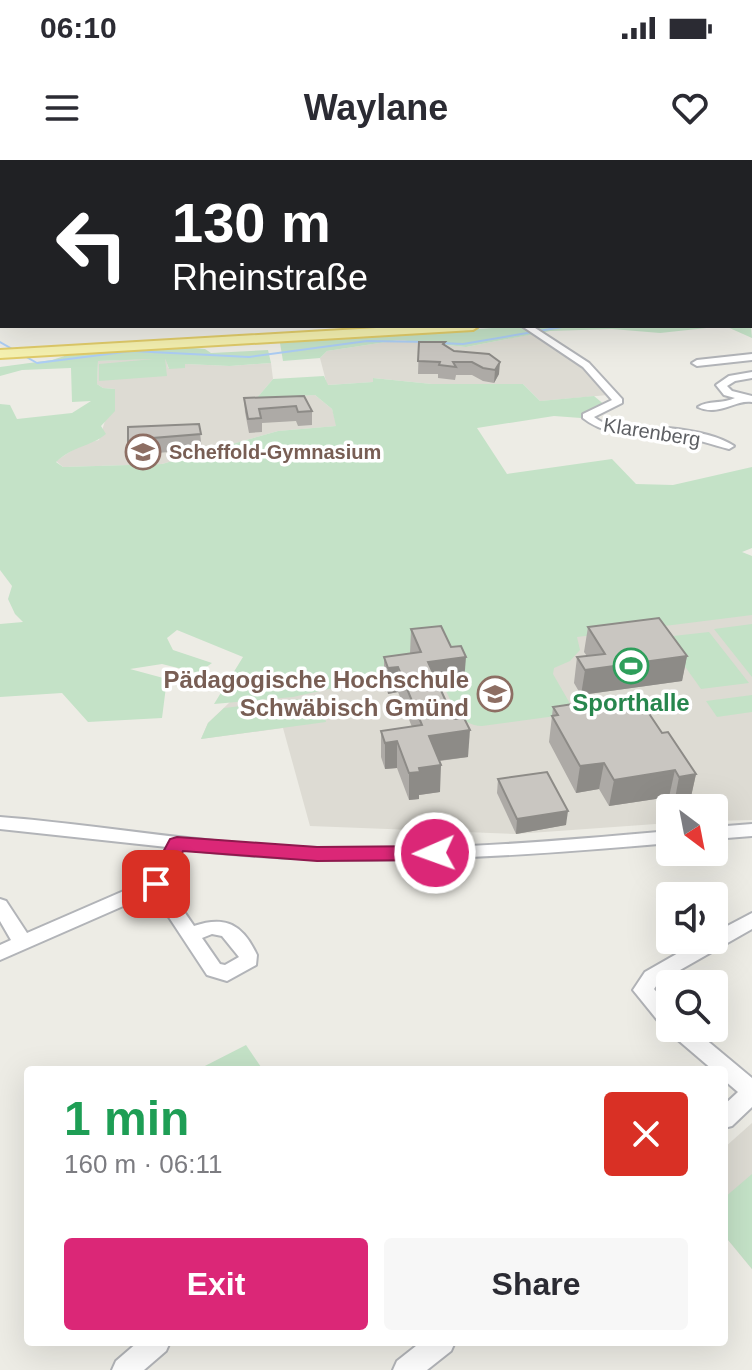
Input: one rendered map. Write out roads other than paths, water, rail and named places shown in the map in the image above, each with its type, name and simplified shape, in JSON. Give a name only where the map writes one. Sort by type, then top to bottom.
[{"type":"main road","points":[[3,354],[439,328]]},
{"type":"street","name":"Klarenberg","points":[[529,328],[586,365],[618,401],[587,416],[592,421],[624,429],[680,433],[729,446]]},
{"type":"street","points":[[697,363],[752,357]]},
{"type":"street","points":[[747,399],[728,393],[721,385],[732,378],[752,375]]},
{"type":"street","points":[[703,407],[729,405],[747,399]]},
{"type":"street","points":[[0,823],[273,852],[410,854],[656,838]]},
{"type":"street","points":[[728,832],[752,830]]},
{"type":"street","points":[[0,953],[156,884],[177,844]]},
{"type":"street","points":[[156,884],[190,935]]},
{"type":"street","points":[[0,906],[23,943]]},
{"type":"street","points":[[664,970],[752,920]]},
{"type":"street","points":[[656,975],[643,990],[656,1005]]},
{"type":"street","points":[[694,1042],[722,1066]]},
{"type":"street","points":[[728,1071],[752,1092],[728,1115]]},
{"type":"street","points":[[125,1370],[152,1346]]},
{"type":"street","points":[[406,1370],[432,1346]]},
{"type":"waterway","points":[[440,343],[463,344],[556,328]]},
{"type":"waterway","points":[[0,342],[37,363],[132,351],[249,357],[367,341],[431,342]]},
{"type":"place","name":"Scheffold-Gymnasium","points":[[143,452]]},
{"type":"place","name":"Sporthalle","points":[[631,666]]},
{"type":"place","name":"Pädagogische Hochschule Schwäbisch Gmünd","points":[[495,694]]}]
